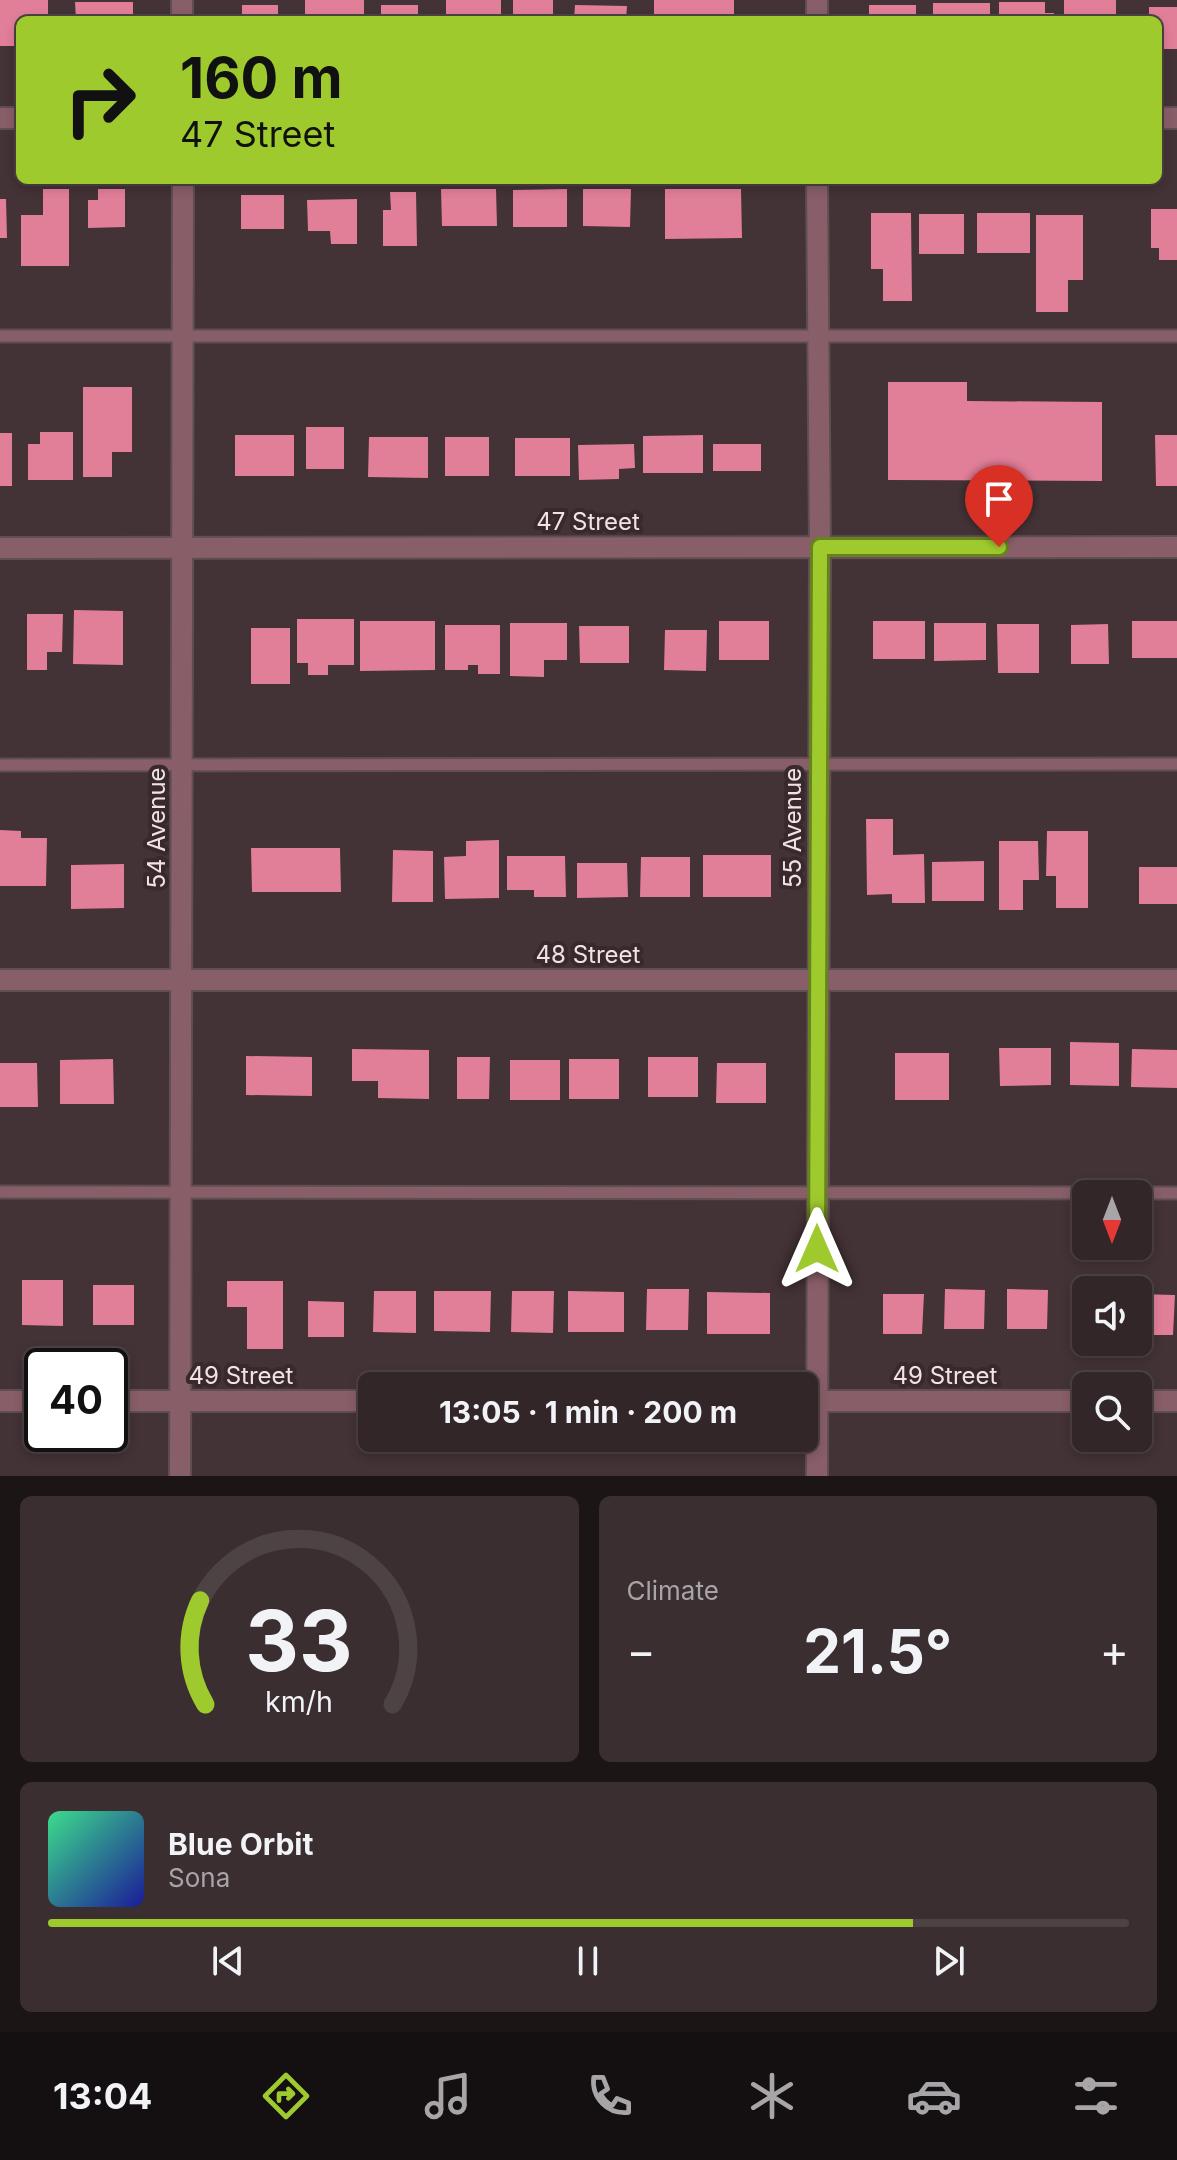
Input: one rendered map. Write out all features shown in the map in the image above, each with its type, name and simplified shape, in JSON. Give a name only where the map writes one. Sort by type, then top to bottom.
[{"type":"street","name":"54 Avenue","points":[[180,1476],[183,184]]},
{"type":"street","name":"55 Avenue","points":[[812,1372],[817,1192],[820,547],[817,184]]},
{"type":"street","name":"47 Street","points":[[0,548],[1177,547]]},
{"type":"street","name":"48 Street","points":[[0,980],[1177,980]]},
{"type":"street","points":[[0,1401],[24,1401]]},
{"type":"street","name":"49 Street","points":[[128,1401],[358,1401]]},
{"type":"street","name":"49 Street","points":[[818,1401],[1072,1401]]},
{"type":"street","points":[[1152,1401],[1177,1401]]},
{"type":"street","name":"55 Avenue","points":[[815,1452],[817,1476]]},
{"type":"lane","points":[[0,336],[1177,336]]},
{"type":"lane","points":[[0,765],[1177,764]]},
{"type":"lane","points":[[0,1192],[1177,1193]]},
{"type":"building","points":[[0,0],[48,0],[48,16],[16,16],[16,46],[0,46]]},
{"type":"building","points":[[305,0],[364,0],[364,16],[305,16]]},
{"type":"building","points":[[446,0],[501,0],[501,16],[446,16]]},
{"type":"building","points":[[513,0],[553,0],[553,16],[513,16]]},
{"type":"building","points":[[654,0],[734,0],[734,16],[654,16]]},
{"type":"building","points":[[1064,0],[1116,0],[1116,16],[1064,16]]},
{"type":"building","points":[[75,2],[133,2],[133,16],[76,16]]},
{"type":"building","points":[[999,2],[1045,2],[1045,13],[1054,13],[1054,16],[999,16]]},
{"type":"building","points":[[933,3],[990,3],[990,16],[933,16]]},
{"type":"building","points":[[242,5],[278,5],[278,16],[242,16]]},
{"type":"building","points":[[381,5],[418,5],[418,16],[381,16]]},
{"type":"building","points":[[575,5],[627,6],[626,16],[574,16]]},
{"type":"building","points":[[869,5],[916,5],[916,16],[869,16]]},
{"type":"building","points":[[1149,7],[1177,7],[1177,49],[1162,49],[1162,16],[1149,16]]},
{"type":"building","points":[[43,189],[69,189],[69,266],[21,266],[21,215],[43,215]]},
{"type":"building","points":[[98,189],[125,189],[125,227],[88,228],[88,200],[98,200]]},
{"type":"building","points":[[441,189],[496,189],[497,226],[442,226]]},
{"type":"building","points":[[567,189],[567,227],[513,227],[513,190]]},
{"type":"building","points":[[583,189],[631,189],[630,227],[583,226]]},
{"type":"building","points":[[665,189],[741,189],[742,238],[665,239]]},
{"type":"building","points":[[390,192],[416,192],[417,246],[383,246],[383,210],[391,210]]},
{"type":"building","points":[[241,195],[284,195],[284,229],[241,229]]},
{"type":"building","points":[[0,199],[6,199],[7,238],[0,238]]},
{"type":"building","points":[[357,199],[357,244],[331,244],[330,231],[308,231],[307,200]]},
{"type":"building","points":[[1151,209],[1177,209],[1177,260],[1159,260],[1159,248],[1151,248]]},
{"type":"building","points":[[871,213],[911,213],[912,301],[883,301],[883,269],[871,269]]},
{"type":"building","points":[[977,213],[1030,213],[1030,253],[977,253]]},
{"type":"building","points":[[919,214],[964,214],[964,254],[919,254]]},
{"type":"building","points":[[1036,215],[1083,215],[1083,280],[1068,280],[1068,312],[1036,312]]},
{"type":"building","points":[[888,382],[967,382],[967,401],[1102,402],[1102,481],[888,480]]},
{"type":"building","points":[[83,387],[132,387],[132,452],[112,452],[112,477],[83,477]]},
{"type":"building","points":[[306,427],[344,427],[344,469],[306,469]]},
{"type":"building","points":[[40,432],[73,432],[73,480],[28,480],[28,444],[40,444]]},
{"type":"building","points":[[0,433],[12,433],[12,486],[0,486]]},
{"type":"building","points":[[235,435],[294,435],[294,476],[235,476]]},
{"type":"building","points":[[703,435],[703,473],[643,473],[643,436]]},
{"type":"building","points":[[1155,435],[1177,435],[1177,486],[1156,486]]},
{"type":"building","points":[[369,437],[428,437],[428,478],[368,477]]},
{"type":"building","points":[[445,437],[489,437],[489,476],[445,476]]},
{"type":"building","points":[[515,438],[570,438],[570,476],[515,476]]},
{"type":"building","points":[[634,444],[635,468],[619,469],[619,479],[579,480],[578,445]]},
{"type":"building","points":[[713,444],[761,444],[761,471],[713,471]]},
{"type":"building","points":[[74,610],[123,611],[123,665],[73,664]]},
{"type":"building","points":[[27,614],[63,614],[62,652],[47,652],[47,670],[27,670]]},
{"type":"building","points":[[297,619],[354,619],[354,665],[328,665],[328,675],[308,675],[308,663],[297,663]]},
{"type":"building","points":[[360,621],[435,621],[435,670],[360,671]]},
{"type":"building","points":[[719,621],[769,621],[769,660],[719,660]]},
{"type":"building","points":[[873,621],[925,621],[925,659],[873,659]]},
{"type":"building","points":[[1132,621],[1177,621],[1177,658],[1132,658]]},
{"type":"building","points":[[510,623],[567,623],[567,660],[544,660],[544,677],[510,676]]},
{"type":"building","points":[[934,623],[986,623],[986,660],[934,661]]},
{"type":"building","points":[[997,624],[1039,624],[1039,673],[998,673]]},
{"type":"building","points":[[1108,624],[1109,664],[1071,664],[1071,625]]},
{"type":"building","points":[[445,625],[500,625],[500,674],[478,674],[478,665],[468,665],[468,670],[445,670]]},
{"type":"building","points":[[579,626],[629,626],[629,663],[580,663]]},
{"type":"building","points":[[251,628],[290,628],[290,684],[251,684]]},
{"type":"building","points":[[665,630],[707,630],[706,671],[664,670]]},
{"type":"building","points":[[866,819],[893,819],[893,855],[924,854],[925,903],[892,903],[892,894],[867,895]]},
{"type":"building","points":[[0,830],[21,831],[21,838],[47,838],[46,886],[0,886]]},
{"type":"building","points":[[1047,831],[1088,831],[1088,908],[1056,908],[1056,876],[1046,876]]},
{"type":"building","points":[[499,840],[499,898],[445,899],[444,857],[466,856],[466,841]]},
{"type":"building","points":[[999,841],[1038,841],[1039,880],[1023,880],[1023,910],[999,910]]},
{"type":"building","points":[[251,848],[340,848],[341,892],[252,892]]},
{"type":"building","points":[[393,850],[433,851],[433,902],[392,902]]},
{"type":"building","points":[[703,855],[771,855],[771,897],[703,897]]},
{"type":"building","points":[[507,856],[565,856],[566,897],[534,897],[534,890],[507,890]]},
{"type":"building","points":[[641,857],[690,857],[690,897],[640,897]]},
{"type":"building","points":[[984,861],[984,901],[932,901],[932,862]]},
{"type":"building","points":[[577,863],[627,863],[628,897],[577,898]]},
{"type":"building","points":[[124,864],[124,908],[71,909],[71,865]]},
{"type":"building","points":[[1139,867],[1177,867],[1177,904],[1139,904]]},
{"type":"building","points":[[1070,1042],[1119,1043],[1119,1086],[1070,1085]]},
{"type":"building","points":[[999,1048],[1051,1048],[1051,1085],[1000,1086]]},
{"type":"building","points":[[352,1049],[429,1050],[429,1099],[378,1098],[378,1081],[352,1081]]},
{"type":"building","points":[[1132,1049],[1177,1050],[1177,1088],[1131,1087]]},
{"type":"building","points":[[895,1053],[949,1053],[949,1100],[895,1100]]},
{"type":"building","points":[[246,1056],[312,1057],[312,1096],[246,1095]]},
{"type":"building","points":[[457,1057],[490,1057],[489,1099],[457,1099]]},
{"type":"building","points":[[648,1057],[698,1057],[698,1097],[648,1097]]},
{"type":"building","points":[[113,1059],[114,1104],[60,1104],[60,1060]]},
{"type":"building","points":[[569,1059],[619,1059],[619,1099],[569,1099]]},
{"type":"building","points":[[510,1060],[560,1060],[560,1100],[510,1100]]},
{"type":"building","points":[[0,1063],[37,1063],[38,1107],[0,1107]]},
{"type":"building","points":[[717,1063],[766,1063],[766,1103],[716,1103]]},
{"type":"building","points":[[22,1280],[63,1280],[63,1326],[22,1325]]},
{"type":"building","points":[[227,1281],[283,1281],[283,1349],[247,1349],[247,1307],[227,1307]]},
{"type":"building","points":[[93,1285],[134,1285],[134,1325],[93,1325]]},
{"type":"building","points":[[647,1289],[689,1289],[688,1330],[646,1330]]},
{"type":"building","points":[[945,1289],[985,1290],[984,1329],[944,1329]]},
{"type":"building","points":[[1007,1289],[1048,1290],[1047,1329],[1007,1329]]},
{"type":"building","points":[[1071,1290],[1072,1290],[1072,1330]]},
{"type":"building","points":[[374,1291],[416,1291],[416,1333],[373,1332]]},
{"type":"building","points":[[434,1291],[491,1291],[490,1332],[434,1331]]},
{"type":"building","points":[[512,1291],[554,1291],[553,1333],[511,1332]]},
{"type":"building","points":[[568,1291],[624,1292],[624,1332],[568,1332]]},
{"type":"building","points":[[707,1292],[770,1293],[770,1334],[707,1334]]},
{"type":"building","points":[[883,1294],[924,1294],[922,1334],[883,1334]]},
{"type":"building","points":[[1152,1294],[1175,1295],[1173,1335],[1152,1335]]},
{"type":"building","points":[[308,1301],[344,1302],[344,1337],[308,1337]]},
{"type":"route","points":[[817,1249],[820,547],[999,547]]}]
